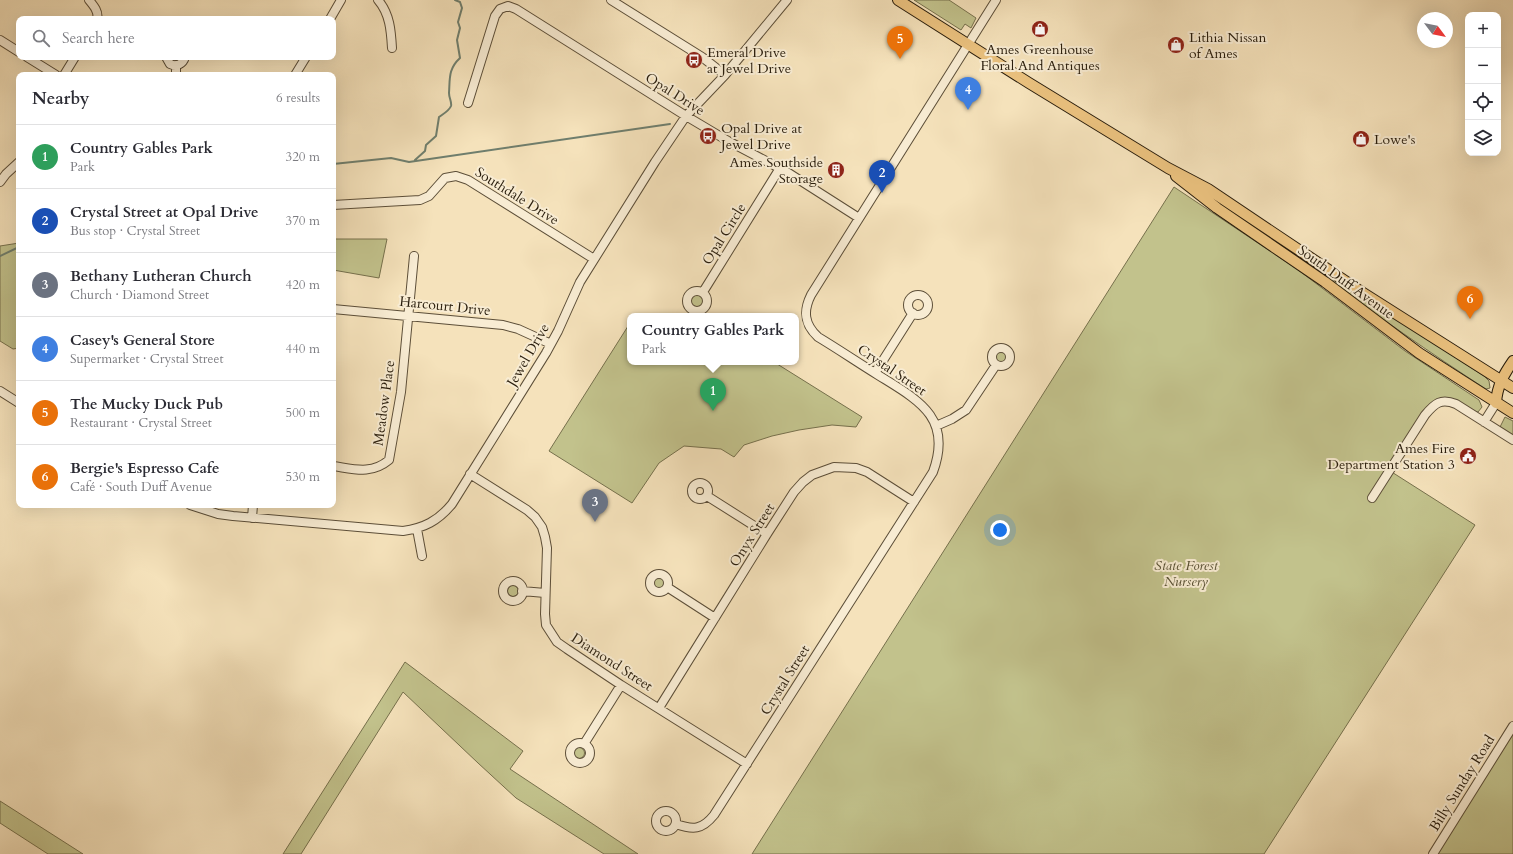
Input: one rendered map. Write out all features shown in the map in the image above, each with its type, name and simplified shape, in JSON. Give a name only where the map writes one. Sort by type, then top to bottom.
[{"type":"main road","name":"South Duff Avenue","points":[[898,0],[1029,83],[1168,168],[1208,188],[1353,286],[1501,380],[1513,386]]},
{"type":"main road","name":"South Duff Avenue","points":[[1168,168],[1186,185],[1217,208],[1325,282],[1419,353],[1513,414]]},
{"type":"main road","points":[[1496,403],[1496,396],[1501,380],[1513,361]]},
{"type":"main road","points":[[1496,403],[1513,386]]},
{"type":"street","points":[[90,0],[95,7],[98,16]]},
{"type":"street","points":[[332,16],[342,0]]},
{"type":"street","points":[[378,0],[383,5],[390,20],[392,48]]},
{"type":"street","points":[[611,0],[702,57],[725,75]]},
{"type":"street","name":"Jewel Drive","points":[[199,508],[218,514],[252,518],[403,531],[417,529],[443,515],[551,344],[580,282],[655,162],[686,116],[725,75],[787,0]]},
{"type":"street","name":"Crystal Street","points":[[676,824],[692,829],[703,826],[709,822],[933,472],[938,459],[939,446],[936,426],[921,403],[818,337],[808,326],[806,319],[807,303],[996,0]]},
{"type":"street","name":"Opal Drive","points":[[468,103],[495,16],[500,9],[508,6],[516,9],[686,116],[728,141],[780,168],[859,218]]},
{"type":"street","points":[[0,40],[16,50]]},
{"type":"street","points":[[32,60],[51,72]]},
{"type":"street","points":[[66,72],[73,60]]},
{"type":"street","points":[[168,60],[170,64],[176,65],[182,63],[184,60]]},
{"type":"street","points":[[297,72],[304,60]]},
{"type":"street","points":[[176,65],[176,72]]},
{"type":"street","points":[[0,182],[16,165]]},
{"type":"street","name":"Opal Circle","points":[[703,292],[780,168]]},
{"type":"street","name":"Southdale Drive","points":[[336,205],[420,200],[429,196],[445,178],[456,176],[468,180],[594,259]]},
{"type":"street","points":[[408,315],[414,256]]},
{"type":"street","name":"Harcourt Drive","points":[[336,309],[408,315],[503,326],[518,329],[551,344]]},
{"type":"street","points":[[874,373],[913,313]]},
{"type":"street","name":"Meadow Place","points":[[336,466],[361,470],[372,469],[381,466],[389,460],[400,392],[408,315]]},
{"type":"street","points":[[936,426],[952,419],[966,410],[996,365]]},
{"type":"street","points":[[0,391],[16,401]]},
{"type":"street","points":[[1372,498],[1425,415],[1433,406],[1440,402],[1451,402],[1513,440]]},
{"type":"street","points":[[1484,422],[1496,403]]},
{"type":"street","name":"Onyx Street","points":[[659,708],[767,534],[794,492],[803,482],[812,475],[834,467],[856,468],[867,472],[914,502]]},
{"type":"street","name":"Diamond Street","points":[[470,474],[527,510],[535,517],[542,527],[547,548],[544,614],[546,625],[557,642],[621,685],[747,764]]},
{"type":"street","points":[[707,496],[767,534]]},
{"type":"street","points":[[252,518],[253,508]]},
{"type":"street","points":[[417,529],[422,556]]},
{"type":"street","points":[[667,587],[715,618]]},
{"type":"street","points":[[522,591],[545,593]]},
{"type":"street","points":[[584,744],[621,685]]},
{"type":"street","name":"Billy Sunday Road","points":[[1433,854],[1513,726]]},
{"type":"green space","points":[[914,0],[949,0],[976,18],[971,28],[965,24],[961,30]]},
{"type":"green space","name":"State Forest Nursery","points":[[1174,187],[1297,269],[1405,351],[1479,400],[1482,407],[1478,412],[1476,412],[1439,399],[1387,469],[1475,525],[1264,854],[752,854]]},
{"type":"green space","points":[[336,239],[387,239],[379,278],[336,271]]},
{"type":"green space","points":[[16,243],[16,348],[13,349],[0,341],[0,246]]},
{"type":"green space","points":[[1324,272],[1484,376],[1489,381],[1490,388],[1486,389],[1403,334],[1323,275]]},
{"type":"green space","points":[[697,295],[701,297],[703,301],[701,305],[697,307],[693,305],[691,301],[693,297]]},
{"type":"green space","points":[[627,328],[627,365],[779,365],[862,417],[856,427],[832,425],[772,436],[744,445],[734,457],[721,449],[684,446],[659,463],[632,503],[549,451]]},
{"type":"green space","points":[[1001,351],[1005,353],[1007,357],[1005,361],[1001,363],[997,361],[995,357],[997,353]]},
{"type":"green space","points":[[1505,417],[1513,421],[1513,436],[1500,427]]},
{"type":"green space","points":[[659,576],[663,578],[665,582],[663,586],[659,588],[655,586],[653,582],[655,578]]},
{"type":"green space","points":[[513,585],[517,587],[519,591],[517,595],[513,597],[509,595],[507,591],[509,587]]},
{"type":"green space","points":[[405,662],[523,751],[510,769],[638,854],[604,854],[516,798],[403,692],[301,854],[283,854]]},
{"type":"green space","points":[[1513,734],[1513,854],[1437,854],[1509,740]]},
{"type":"green space","points":[[579,747],[583,749],[585,753],[583,757],[579,759],[575,757],[573,753],[575,749]]},
{"type":"green space","points":[[0,801],[83,854],[48,854],[0,823]]},
{"type":"waterway","points":[[415,160],[425,151],[426,145],[436,136],[439,117],[451,106],[449,93],[450,79],[453,66],[460,58],[457,40],[460,28],[458,22],[462,8],[460,2],[455,0]]},
{"type":"waterway","points":[[336,164],[391,158],[409,162],[670,124]]},
{"type":"waterway","points":[[0,256],[16,248]]},
{"type":"place","name":"Ames Greenhouse Floral And Antiques","points":[[1040,29]]},
{"type":"place","name":"Lithia Nissan of Ames","points":[[1176,45]]},
{"type":"place","name":"The Mucky Duck Pub","points":[[900,59]]},
{"type":"place","name":"Emeral Drive at Jewel Drive","points":[[694,60]]},
{"type":"place","name":"Casey's General Store","points":[[968,110]]},
{"type":"place","name":"Opal Drive at Jewel Drive","points":[[708,136]]},
{"type":"place","name":"Lowe's","points":[[1361,139]]},
{"type":"place","name":"Ames Southside Storage","points":[[836,170]]},
{"type":"place","name":"Crystal Street at Opal Drive","points":[[882,193]]},
{"type":"place","name":"Bergie's Espresso Cafe","points":[[1470,319]]},
{"type":"place","name":"Country Gables Park","points":[[713,411]]},
{"type":"place","name":"Ames Fire Department Station 3","points":[[1468,456]]},
{"type":"place","name":"Bethany Lutheran Church","points":[[595,522]]}]
